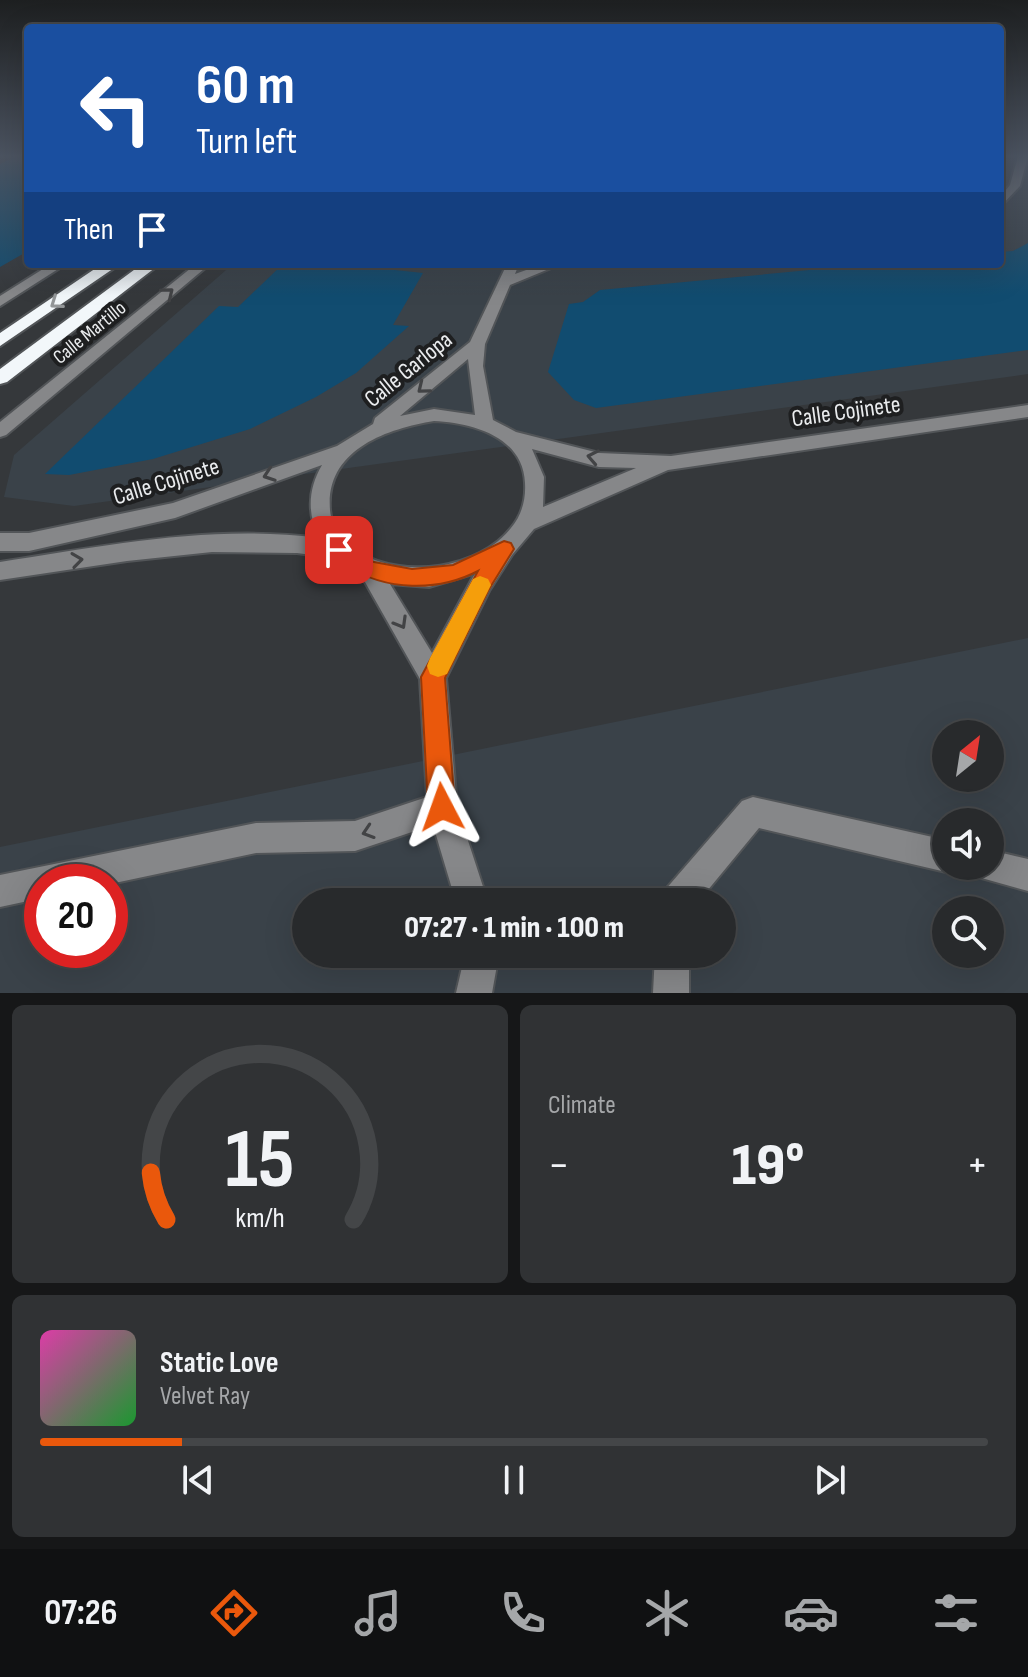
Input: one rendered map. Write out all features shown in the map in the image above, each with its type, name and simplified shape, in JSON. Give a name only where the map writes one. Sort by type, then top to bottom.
[{"type":"highway","points":[[0,341],[106,268]]},
{"type":"highway","points":[[0,378],[147,268]]},
{"type":"street","points":[[0,302],[54,268]]},
{"type":"street","name":"Calle Martillo","points":[[0,431],[199,268]]},
{"type":"street","name":"Calle Garlopa","points":[[485,423],[475,366],[477,344],[511,268]]},
{"type":"street","points":[[505,282],[544,268]]},
{"type":"street","name":"Calle Garlopa","points":[[369,432],[477,344]]},
{"type":"street","name":"Calle Cojinete","points":[[511,437],[599,460],[671,463],[1028,411]]},
{"type":"street","points":[[339,550],[322,524],[319,495],[325,476],[343,451],[369,432],[401,420],[434,415],[485,423],[511,437],[534,467],[537,494],[528,523],[504,549],[481,584],[433,677]]},
{"type":"street","name":"Calle Cojinete","points":[[0,542],[29,542],[175,510],[343,451]]},
{"type":"street","name":"Calle Cojinete","points":[[528,523],[609,486],[671,463]]},
{"type":"street","points":[[0,571],[164,547],[241,540],[305,544],[339,550],[369,569],[412,578],[455,573],[504,549]]},
{"type":"street","points":[[369,569],[433,677],[442,807],[468,888]]},
{"type":"street","points":[[128,864],[256,838],[355,836],[442,807]]},
{"type":"street","points":[[689,888],[753,812],[932,853]]},
{"type":"street","points":[[1004,869],[1028,875]]},
{"type":"street","points":[[0,891],[24,886]]},
{"type":"street","points":[[474,993],[479,968]]},
{"type":"street","points":[[671,993],[672,968]]},
{"type":"shaded area","points":[[1004,202],[1028,202],[1028,374],[74,506],[4,497],[14,455],[228,268],[1004,268]]},
{"type":"shaded area","points":[[1028,638],[1028,993],[0,993],[0,847]]},
{"type":"building","points":[[0,202],[24,202],[24,253],[0,267]]},
{"type":"building","points":[[1028,243],[1028,350],[596,408],[574,400],[548,372],[569,304],[583,302],[600,290],[831,268],[1004,268],[1004,252],[1013,251]]},
{"type":"building","points":[[279,268],[376,268],[423,273],[393,325],[409,326],[356,373],[316,397],[250,429],[153,459],[69,475],[45,474],[219,306],[238,307]]},
{"type":"slow traffic","points":[[438,666],[480,585]]},
{"type":"route","points":[[339,550],[369,569],[412,578],[455,573],[504,549],[481,584],[433,677],[442,807]]}]
